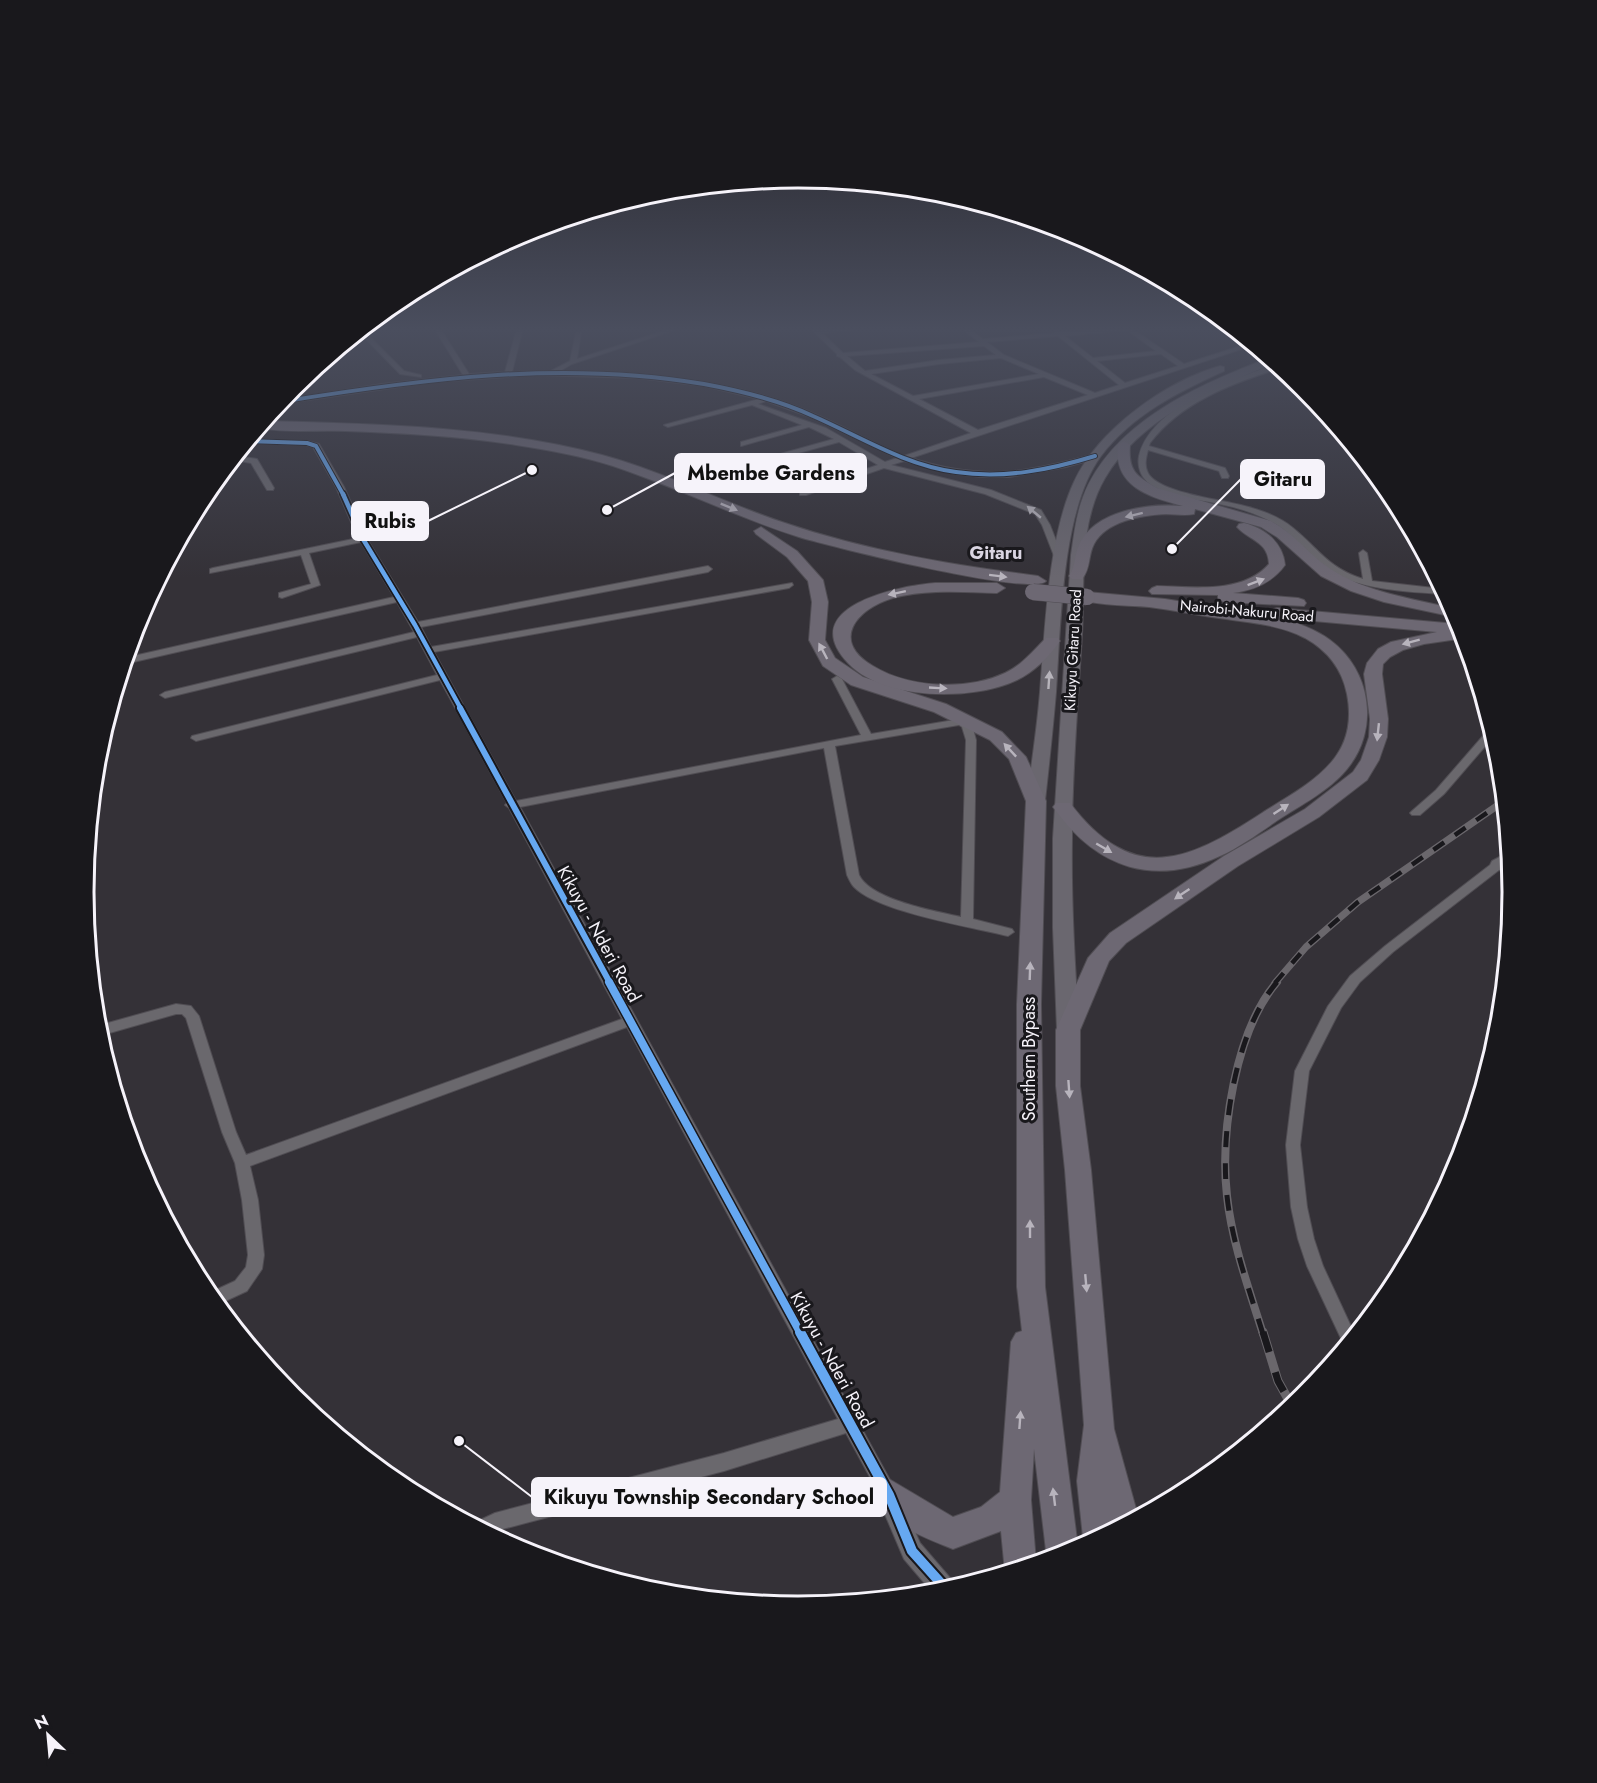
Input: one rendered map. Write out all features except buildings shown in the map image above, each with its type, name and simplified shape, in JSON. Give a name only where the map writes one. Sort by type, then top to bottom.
[{"type":"highway","points":[[271,425],[443,431],[551,447],[602,459],[635,470],[748,515],[835,544],[929,566],[1035,586]]},
{"type":"highway","points":[[266,430],[414,436],[473,441],[522,449],[616,475],[761,531],[867,563],[997,588]]},
{"type":"highway","points":[[1124,446],[1125,470],[1134,480],[1150,490],[1265,524],[1286,537],[1312,563],[1342,582],[1445,613]]},
{"type":"highway","points":[[1083,586],[1087,544],[1098,532],[1114,521],[1156,510],[1181,510],[1212,515],[1239,524],[1263,537],[1277,557],[1273,571],[1256,583],[1154,597]]},
{"type":"highway","points":[[761,531],[792,554],[815,580],[820,602],[817,640],[829,662],[857,681],[940,708],[996,736],[1017,757],[1036,801]]},
{"type":"highway","points":[[1035,586],[917,590],[876,599],[864,604],[847,618],[841,631],[842,646],[855,662],[879,677],[903,685],[948,689],[980,686],[1004,679],[1027,667],[1052,641]]},
{"type":"highway","name":"Nairobi-Nakuru Road","points":[[1035,586],[1083,586],[1154,597],[1452,630]]},
{"type":"highway","points":[[1063,807],[1093,842],[1118,856],[1152,864],[1187,861],[1224,846],[1296,800],[1327,778],[1342,764],[1353,748],[1361,724],[1358,699],[1342,661],[1323,642],[1300,629],[1278,622],[1154,597]]},
{"type":"highway","name":"Nairobi-Nakuru Road","points":[[1154,597],[1446,615]]},
{"type":"highway","points":[[1068,1030],[1099,958],[1118,938],[1231,861],[1312,813],[1360,776],[1370,760],[1378,737],[1379,719],[1373,674],[1376,663],[1384,653],[1397,646],[1453,633]]},
{"type":"highway","name":"Southern Bypass","points":[[1036,801],[1029,1004],[1030,1287],[1061,1545]]},
{"type":"highway","name":"Southern Bypass","points":[[1068,1030],[1068,1086],[1078,1170],[1099,1425],[1093,1481],[1098,1528]]},
{"type":"highway","points":[[1019,1560],[1015,1500],[1030,1287]]},
{"type":"highway","points":[[1099,1425],[1122,1516]]},
{"type":"highway","points":[[889,1495],[912,1513],[936,1527],[953,1533],[991,1519],[1015,1500]]},
{"type":"main road","name":"Southern Bypass","points":[[1036,801],[1046,725],[1054,599],[1066,519],[1078,482],[1095,456],[1123,426],[1144,411]]},
{"type":"main road","name":"Kikuyu Gitaru Road","points":[[1062,867],[1063,807],[1083,586],[1082,533],[1090,492],[1124,446],[1171,411]]},
{"type":"main road","name":"Southern Bypass","points":[[1062,867],[1068,1030]]},
{"type":"street","points":[[668,425],[721,411]]},
{"type":"street","points":[[770,411],[809,425],[886,466],[904,468],[988,492],[1027,506],[1038,512],[1046,525],[1061,563]]},
{"type":"street","points":[[801,411],[822,419],[904,459],[942,471],[991,476],[1047,470],[1095,456]]},
{"type":"street","points":[[938,411],[977,433]]},
{"type":"street","points":[[803,493],[1044,411]]},
{"type":"street","points":[[1178,411],[1147,440],[1144,447],[1143,471],[1148,479],[1161,487],[1184,495],[1226,502],[1275,520],[1289,528],[1335,571],[1368,582],[1435,591]]},
{"type":"street","points":[[744,444],[809,425]]},
{"type":"street","points":[[758,463],[839,440]]},
{"type":"street","name":"Kikuyu - Nderi Road","points":[[257,441],[307,443],[316,446],[340,487],[363,539],[417,630],[889,1495]]},
{"type":"street","points":[[1144,447],[1212,466],[1222,470],[1225,476]]},
{"type":"street","points":[[243,459],[254,461],[270,488]]},
{"type":"street","points":[[213,571],[363,539]]},
{"type":"street","points":[[282,595],[316,585],[304,551]]},
{"type":"street","points":[[1363,552],[1368,582]]},
{"type":"street","points":[[165,695],[417,630],[708,568]]},
{"type":"street","points":[[428,650],[789,585]]},
{"type":"street","points":[[134,659],[399,599]]},
{"type":"street","points":[[196,738],[442,677]]},
{"type":"street","points":[[837,679],[867,737]]},
{"type":"street","points":[[511,805],[829,744],[960,722],[967,725],[970,740],[967,922]]},
{"type":"street","points":[[1416,813],[1440,792],[1486,739]]},
{"type":"street","points":[[829,744],[853,875],[858,885],[879,897],[910,907],[1008,932]]},
{"type":"street","points":[[1346,1334],[1315,1266],[1299,1207],[1293,1146],[1297,1094],[1302,1071],[1335,1006],[1355,979],[1371,963],[1501,861]]},
{"type":"street","points":[[1496,864],[1501,867]]},
{"type":"street","points":[[108,1028],[152,1015],[186,1009],[192,1016],[229,1132],[242,1163],[255,1235],[254,1269],[241,1286],[222,1295]]},
{"type":"street","points":[[242,1163],[630,1021]]},
{"type":"street","points":[[491,1525],[724,1462],[850,1424]]},
{"type":"street","points":[[889,1495],[912,1551],[939,1581]]},
{"type":"railway","points":[[1275,983],[1306,947],[1358,902],[1497,806]]},
{"type":"railway","points":[[1263,1334],[1229,1214],[1225,1171],[1226,1143],[1234,1084],[1241,1055],[1250,1027],[1277,982]]},
{"type":"railway","points":[[1263,1332],[1278,1381],[1287,1397]]},
{"type":"cycle path","points":[[802,411],[900,457],[955,472],[982,475],[1037,471],[1095,456]]},
{"type":"cycle path","points":[[257,441],[307,443],[316,446],[340,487],[363,539],[415,625],[889,1495],[912,1551],[939,1581]]},
{"type":"place","name":"Rubis","points":[[532,470]]},
{"type":"place","name":"Mbembe Gardens","points":[[607,510]]},
{"type":"place","name":"Gitaru","points":[[1172,549]]},
{"type":"place","name":"Kikuyu Township Secondary School","points":[[459,1441]]},
{"type":"district","name":"Gitaru","points":[[996,553]]}]
